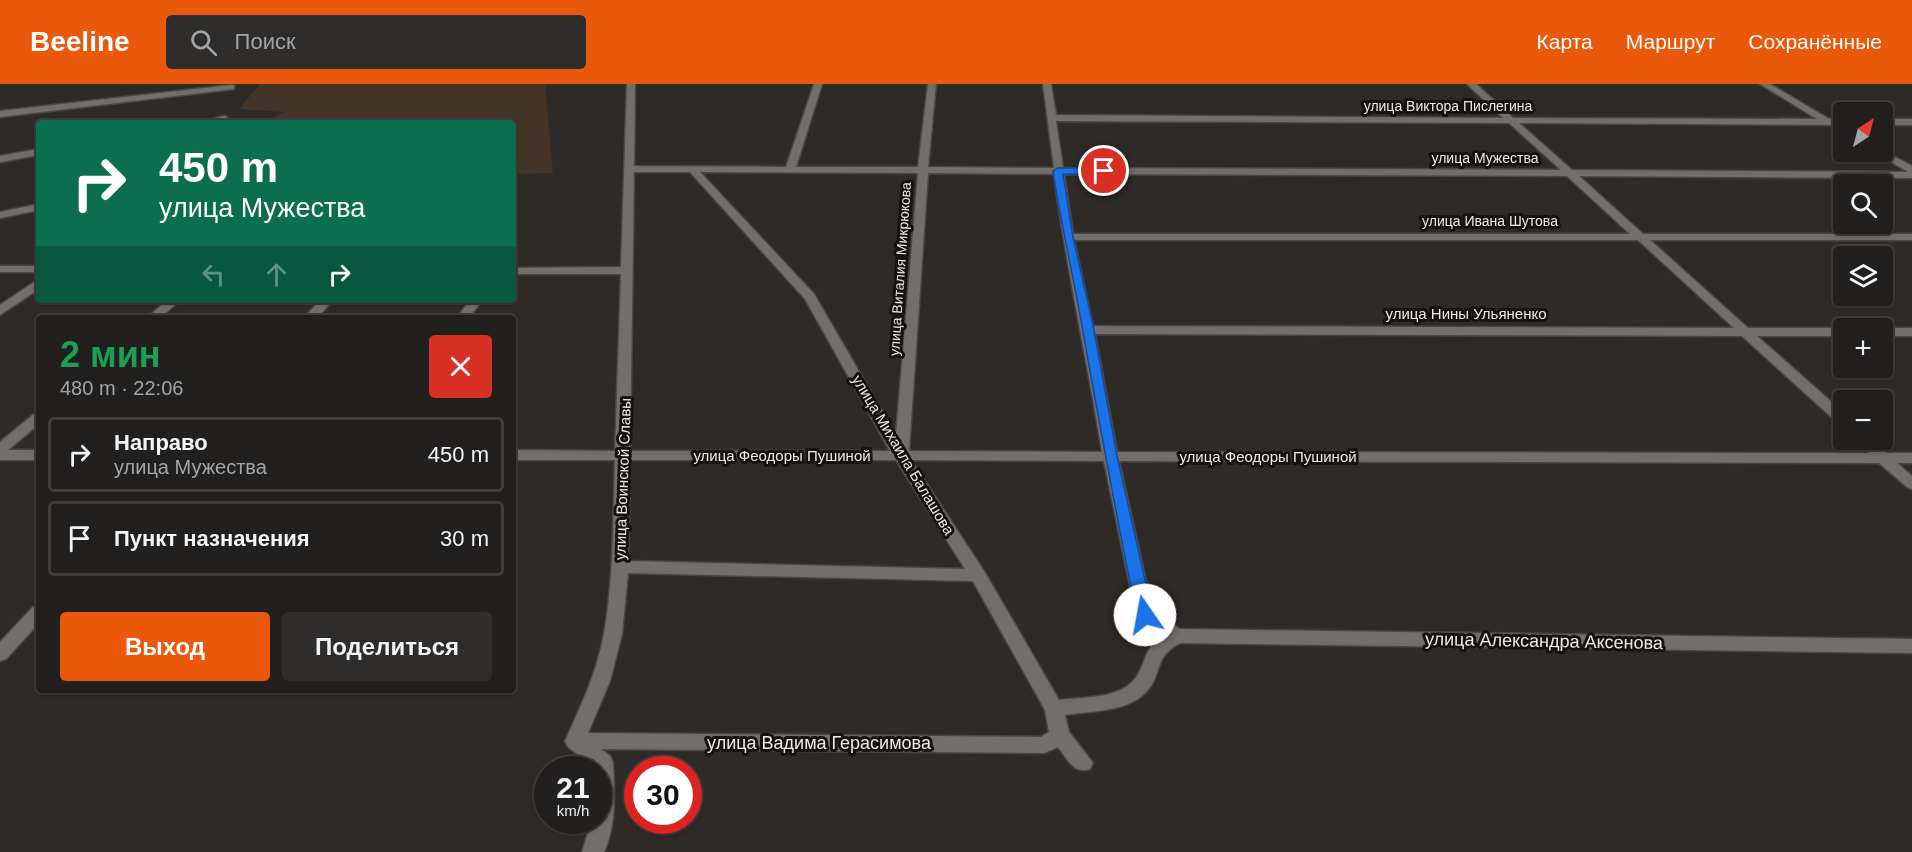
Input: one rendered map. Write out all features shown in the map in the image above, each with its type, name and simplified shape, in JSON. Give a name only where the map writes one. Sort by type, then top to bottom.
[{"type":"street","name":"улица Воинской Славы","points":[[575,741],[601,681],[613,634],[620,567],[625,456],[631,84]]},
{"type":"street","points":[[790,169],[818,84]]},
{"type":"street","name":"улица Виталия Микрюкова","points":[[901,457],[923,170],[932,84]]},
{"type":"street","points":[[1047,84],[1068,237],[1088,330],[1110,456],[1145,615],[1177,636],[1159,646],[1140,687],[1121,699],[1054,710]]},
{"type":"street","points":[[1471,84],[1550,158],[1569,172],[1833,411]]},
{"type":"street","points":[[1764,84],[1833,125]]},
{"type":"street","points":[[0,114],[231,87]]},
{"type":"street","name":"улица Виктора Пислегина","points":[[1053,118],[1833,122]]},
{"type":"street","points":[[219,120],[224,119]]},
{"type":"street","points":[[1893,122],[1912,122]]},
{"type":"street","points":[[0,159],[36,153]]},
{"type":"street","points":[[1893,159],[1912,170]]},
{"type":"street","name":"улица Мужества","points":[[628,169],[1912,175]]},
{"type":"street","name":"улица Михаила Балашова","points":[[692,169],[810,297],[901,457],[978,575],[1054,710],[1060,735],[1083,763]]},
{"type":"street","points":[[0,215],[36,208]]},
{"type":"street","name":"улица Ивана Шутова","points":[[1068,237],[1912,237]]},
{"type":"street","points":[[0,269],[36,269]]},
{"type":"street","points":[[516,271],[627,270]]},
{"type":"street","points":[[0,311],[36,285]]},
{"type":"street","points":[[156,315],[170,303]]},
{"type":"street","points":[[313,315],[324,303]]},
{"type":"street","name":"улица Нины Ульяненко","points":[[1088,330],[1833,332]]},
{"type":"street","points":[[1893,332],[1912,332]]},
{"type":"street","points":[[0,453],[36,420]]},
{"type":"street","points":[[1875,450],[1912,484]]},
{"type":"street","points":[[0,453],[36,455]]},
{"type":"street","name":"улица Феодоры Пушиной","points":[[516,455],[1912,458]]},
{"type":"street","points":[[620,567],[978,575]]},
{"type":"street","points":[[0,654],[36,615]]},
{"type":"street","name":"улица Александра Аксенова","points":[[1177,636],[1912,646]]},
{"type":"street","name":"улица Вадима Герасимова","points":[[575,741],[1044,745],[1060,735]]},
{"type":"street","points":[[575,741],[603,762],[603,801],[598,844],[593,852]]},
{"type":"shaded area","points":[[260,84],[545,84],[553,173],[516,174],[516,120],[269,120],[283,112],[239,109]]},
{"type":"route","points":[[1104,171],[1058,171],[1068,237],[1088,330],[1110,456],[1145,615]]}]
